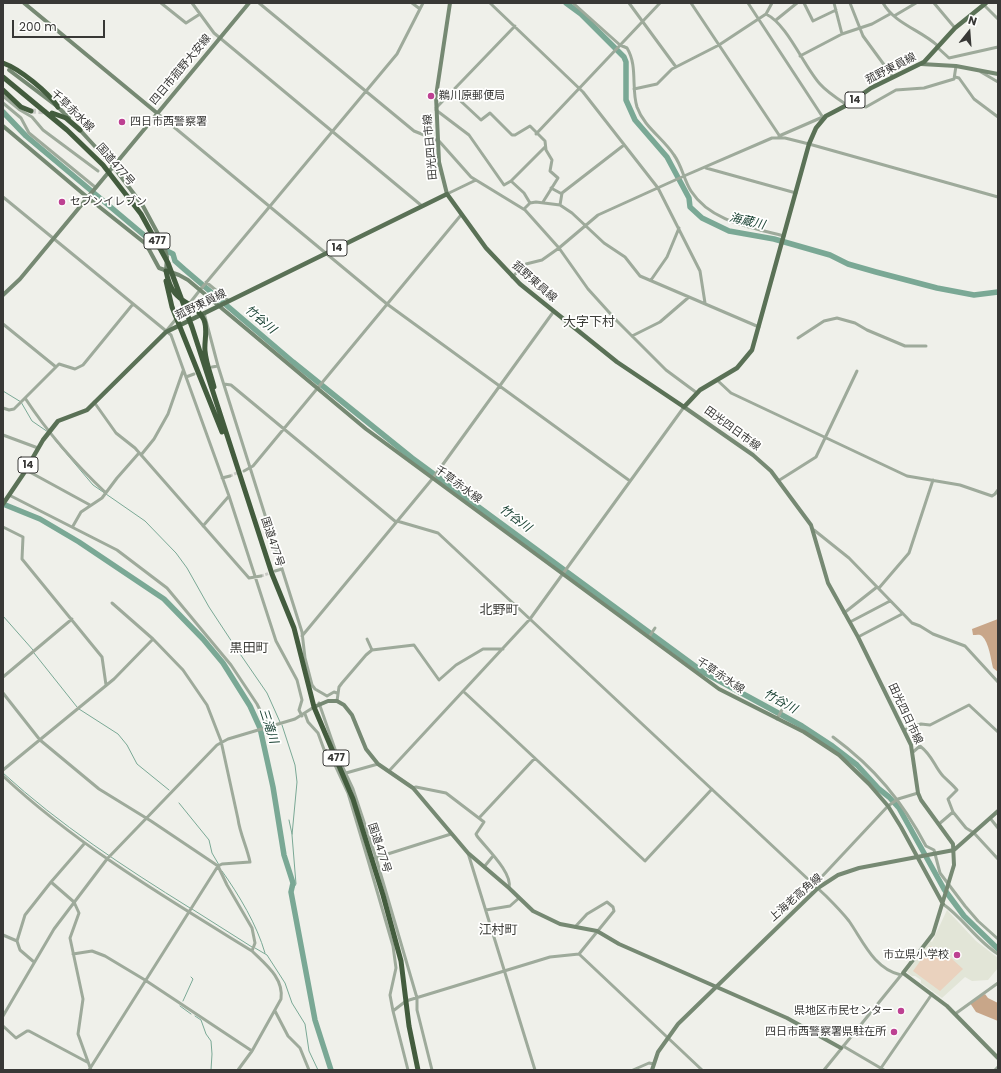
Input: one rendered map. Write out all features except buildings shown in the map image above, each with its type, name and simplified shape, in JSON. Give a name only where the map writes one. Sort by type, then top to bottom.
[{"type":"highway","points":[[3,63],[10,66],[37,86],[58,107]]},
{"type":"highway","name":"国道477号","points":[[3,77],[67,130],[103,165],[131,199],[155,238],[168,263],[192,327],[272,574],[294,628],[314,707],[353,799],[374,858],[401,961],[409,1026],[418,1070]]},
{"type":"highway","points":[[3,90],[21,107],[31,111]]},
{"type":"highway","points":[[52,113],[66,118],[80,130]]},
{"type":"highway","points":[[166,271],[173,293],[198,312],[203,320],[205,327],[206,358],[231,451]]},
{"type":"highway","points":[[166,271],[166,290],[172,307],[217,421],[231,451]]},
{"type":"main road","points":[[24,3],[158,113]]},
{"type":"main road","name":"四日市菰野大安線","points":[[3,295],[20,279],[249,3]]},
{"type":"main road","name":"田光四日市線","points":[[447,194],[442,178],[437,140],[436,109],[438,82],[450,3]]},
{"type":"main road","name":"菰野東員線","points":[[3,504],[26,470],[48,432],[58,421],[83,413],[119,381],[166,332],[447,194],[486,248],[512,277],[617,362],[684,407],[697,393],[737,368],[752,350],[809,144],[816,128],[824,116],[849,104],[871,88],[921,64],[955,28],[985,4]]},
{"type":"main road","points":[[921,64],[956,66],[998,74]]},
{"type":"main road","name":"千草赤水線","points":[[9,70],[58,107],[113,166],[143,206],[164,244],[166,251],[166,271],[183,276],[220,305],[366,429],[650,636],[719,689],[804,732],[839,755],[870,784],[889,806],[944,902]]},
{"type":"main road","points":[[3,126],[146,244],[150,248],[158,267],[166,271]]},
{"type":"main road","name":"田光四日市線","points":[[684,407],[753,455],[778,480],[814,530],[824,573],[858,637],[904,730],[913,752],[918,793],[924,804],[953,844],[954,850]]},
{"type":"main road","points":[[314,707],[328,700],[337,700],[344,705],[352,715],[366,748],[378,764],[413,788],[468,853],[509,888],[532,911],[560,924],[597,931],[619,944],[787,1018],[842,1047]]},
{"type":"main road","name":"上海老高角線","points":[[652,1070],[658,1052],[678,1024],[816,886],[853,870],[935,855],[954,850],[998,811]]},
{"type":"main road","points":[[954,850],[954,865],[949,887],[933,934],[902,974],[932,994],[955,1014],[998,1058]]},
{"type":"street","points":[[161,3],[186,23],[200,14]]},
{"type":"street","points":[[192,3],[212,31],[422,206]]},
{"type":"street","points":[[259,3],[414,131],[437,140],[463,170],[476,180],[524,209],[559,248],[588,289],[632,336],[666,370],[697,393]]},
{"type":"street","points":[[412,3],[420,9]]},
{"type":"street","points":[[166,332],[200,289],[397,54],[423,3]]},
{"type":"street","points":[[490,3],[580,88],[658,188],[700,270],[705,303]]},
{"type":"street","points":[[573,3],[619,46],[627,48],[631,54],[634,89],[640,113],[652,131],[674,155],[690,190],[697,200],[715,215],[784,237]]},
{"type":"street","points":[[629,3],[676,67]]},
{"type":"street","points":[[536,134],[660,3]]},
{"type":"street","points":[[691,3],[779,136],[998,197]]},
{"type":"street","points":[[512,277],[526,264],[542,260],[559,248],[598,216],[684,176],[706,168],[824,116],[748,3]]},
{"type":"street","points":[[634,89],[657,84],[676,67],[719,45],[766,14],[772,3]]},
{"type":"street","points":[[776,20],[797,3]]},
{"type":"street","points":[[804,3],[813,21],[836,10]]},
{"type":"street","points":[[834,3],[842,34]]},
{"type":"street","points":[[850,3],[860,29],[893,77]]},
{"type":"street","points":[[883,3],[890,14],[929,37],[949,58],[998,47]]},
{"type":"street","points":[[894,16],[916,3]]},
{"type":"street","points":[[934,3],[955,28]]},
{"type":"street","points":[[985,4],[998,19]]},
{"type":"street","points":[[766,14],[776,20],[820,85],[849,104],[866,107],[896,90],[924,88],[955,77],[959,78],[974,99],[998,117]]},
{"type":"street","points":[[800,56],[842,34],[860,29],[890,14]]},
{"type":"street","points":[[515,26],[436,109],[469,134],[504,185],[511,181],[545,147]]},
{"type":"street","points":[[955,77],[956,66]]},
{"type":"street","points":[[979,70],[998,82]]},
{"type":"street","points":[[452,93],[481,120],[490,113],[512,135],[515,136],[530,126],[536,134],[542,137],[546,143],[545,147],[552,160],[550,170],[558,178],[543,202]]},
{"type":"street","points":[[3,96],[20,110],[32,117],[43,130],[75,152],[98,171]]},
{"type":"street","points":[[3,103],[21,118],[29,133],[79,176],[95,187]]},
{"type":"street","points":[[158,113],[387,304],[630,481]]},
{"type":"street","points":[[560,205],[562,194],[624,145]]},
{"type":"street","points":[[706,168],[796,193]]},
{"type":"street","points":[[447,194],[476,180]]},
{"type":"street","points":[[511,181],[524,193],[530,203]]},
{"type":"street","points":[[551,188],[562,194]]},
{"type":"street","points":[[3,197],[171,335],[200,420],[222,478],[276,641],[296,680],[302,700],[299,710],[318,733],[326,755],[335,765],[348,793],[393,946],[396,968],[390,995],[408,1070]]},
{"type":"street","points":[[524,209],[530,203],[543,202],[560,205],[586,225],[604,243],[625,257],[637,274],[759,327]]},
{"type":"street","points":[[244,471],[250,469],[284,429],[461,215]]},
{"type":"street","points":[[651,280],[667,257],[679,228]]},
{"type":"street","points":[[205,283],[228,301]]},
{"type":"street","points":[[632,336],[660,322],[689,297]]},
{"type":"street","points":[[3,408],[9,410],[14,409],[59,364],[75,369],[83,365],[133,304]]},
{"type":"street","points":[[302,636],[433,478],[554,311]]},
{"type":"street","points":[[204,313],[218,366],[302,636],[305,658],[312,685],[315,689],[327,696],[334,692],[337,693]]},
{"type":"street","points":[[798,338],[824,321],[837,318],[855,323],[867,330],[902,345],[926,346]]},
{"type":"street","points":[[3,324],[56,367]]},
{"type":"street","points":[[212,367],[218,366]]},
{"type":"street","points":[[73,526],[81,512],[105,494],[154,439],[168,414],[184,371]]},
{"type":"street","points":[[778,480],[816,457],[857,372]]},
{"type":"street","points":[[186,377],[194,374]]},
{"type":"street","points":[[717,380],[731,392],[907,476],[960,485],[992,496],[998,490]]},
{"type":"street","points":[[224,384],[231,385],[397,522],[438,533],[816,886],[848,920],[869,953],[886,968],[902,974],[824,1070]]},
{"type":"street","points":[[25,398],[48,432],[72,461],[105,494]]},
{"type":"street","points":[[94,402],[116,433],[140,454],[249,578],[262,576]]},
{"type":"street","points":[[389,771],[530,619],[684,407]]},
{"type":"street","points":[[3,435],[38,448]]},
{"type":"street","points":[[26,470],[90,505]]},
{"type":"street","points":[[222,478],[230,476]]},
{"type":"street","points":[[844,613],[878,587],[909,553],[933,480]]},
{"type":"street","points":[[9,495],[73,526],[126,556],[167,588],[231,665],[257,704],[268,726]]},
{"type":"street","points":[[203,526],[228,496]]},
{"type":"street","points":[[3,527],[23,537],[22,560],[102,657],[106,685]]},
{"type":"street","points":[[814,530],[849,558],[913,624],[920,626],[933,634],[965,646],[998,682]]},
{"type":"street","points":[[275,571],[282,569]]},
{"type":"street","points":[[850,622],[890,601]]},
{"type":"street","points":[[112,603],[153,639],[183,670],[210,711],[221,741],[239,831],[246,846],[250,862],[219,865]]},
{"type":"street","points":[[858,637],[902,614]]},
{"type":"street","points":[[3,677],[72,619]]},
{"type":"street","points":[[650,636],[655,628]]},
{"type":"street","points":[[3,770],[114,679],[153,639]]},
{"type":"street","points":[[367,639],[372,650]]},
{"type":"street","points":[[337,700],[337,693],[342,683],[366,654],[372,650],[414,645],[440,680],[456,665],[484,649],[503,649]]},
{"type":"street","points":[[463,691],[645,861],[712,789]]},
{"type":"street","points":[[3,693],[40,740],[99,789],[219,865],[226,885],[252,928],[254,949]]},
{"type":"street","points":[[320,703],[335,750],[346,773],[374,858],[416,998],[432,1070]]},
{"type":"street","points":[[904,730],[921,724],[930,725],[969,705],[998,732]]},
{"type":"street","points":[[3,1016],[34,962],[74,902],[107,858],[221,741],[304,715],[314,707]]},
{"type":"street","points":[[777,719],[783,708]]},
{"type":"street","points":[[833,737],[866,764],[898,799],[926,846],[934,850],[938,860],[937,866],[949,887],[978,921],[998,939]]},
{"type":"street","points":[[913,752],[920,746],[933,758],[942,776],[957,790],[948,799],[953,812],[966,828],[974,833],[998,859]]},
{"type":"street","points":[[479,818],[535,758]]},
{"type":"street","points":[[346,773],[378,764]]},
{"type":"street","points":[[3,776],[47,816],[84,844],[254,949],[270,968],[282,989],[281,999],[252,1051],[238,1070]]},
{"type":"street","points":[[413,788],[416,787],[446,793],[484,822],[476,834],[506,872],[511,881],[509,888]]},
{"type":"street","points":[[816,886],[889,806],[898,799],[918,793]]},
{"type":"street","points":[[939,824],[953,812]]},
{"type":"street","points":[[990,818],[998,828]]},
{"type":"street","points":[[374,858],[451,834]]},
{"type":"street","points":[[34,962],[20,950],[17,941],[25,915],[84,844]]},
{"type":"street","points":[[468,853],[535,1070]]},
{"type":"street","points":[[484,867],[493,856]]},
{"type":"street","points":[[90,1070],[145,980],[219,865]]},
{"type":"street","points":[[52,882],[74,902],[79,916],[70,938],[83,999],[78,1034],[90,1070]]},
{"type":"street","points":[[486,910],[510,906],[519,898]]},
{"type":"street","points":[[393,1010],[406,1001],[550,957],[579,954],[614,911],[613,907],[607,902],[587,914],[575,927]]},
{"type":"street","points":[[944,902],[981,941],[998,954]]},
{"type":"street","points":[[3,935],[17,941]]},
{"type":"street","points":[[73,954],[92,951],[97,952],[145,980],[252,1051]]},
{"type":"street","points":[[579,954],[702,1070]]},
{"type":"street","points":[[955,1014],[998,983]]},
{"type":"street","points":[[879,1068],[932,994]]},
{"type":"street","points":[[275,1011],[288,1036],[300,1048],[308,1070]]},
{"type":"street","points":[[3,1026],[16,1038],[29,1031],[87,1062]]},
{"type":"street","points":[[842,1047],[884,1070]]},
{"type":"street","points":[[633,1070],[649,1063],[654,1064]]},
{"type":"street","points":[[995,1070],[998,1067]]},
{"type":"shaded area","points":[[998,619],[998,672],[993,668],[988,647],[984,639],[980,635],[973,635],[972,629]]},
{"type":"shaded area","name":"市立県小学校","points":[[947,910],[976,941],[998,958],[998,968],[988,980],[972,981],[965,977],[942,998],[921,983],[921,980],[907,972],[930,941],[932,942]]},
{"type":"shaded area","points":[[931,946],[938,951],[940,948],[963,969],[940,991],[913,971]]},
{"type":"shaded area","points":[[985,994],[988,998],[998,1003],[998,1021],[976,1012],[970,1003]]},
{"type":"waterway","name":"海蔵川","points":[[566,3],[581,14],[624,57],[626,62],[626,100],[635,120],[667,157],[689,198],[690,207],[702,218],[729,231],[774,239],[830,255],[848,264],[937,288],[974,295],[998,292]]},
{"type":"waterway","name":"竹谷川","points":[[3,112],[26,136],[157,246],[173,254],[175,261],[293,362],[412,458],[703,672],[802,726],[831,745],[857,765],[899,808],[944,889],[964,916],[998,949]]},
{"type":"waterway","points":[[3,391],[21,402],[32,421],[48,432]]},
{"type":"waterway","points":[[54,439],[93,485],[145,521],[176,553],[187,568],[209,607],[267,693],[280,722]]},
{"type":"waterway","name":"三滝川","points":[[3,504],[40,519],[79,542],[164,599],[203,639],[223,663],[250,706],[260,728],[273,787],[284,855],[293,883],[291,892],[315,1020],[331,1070]]},
{"type":"waterway","points":[[3,616],[33,650]]},
{"type":"waterway","points":[[34,653],[77,707]]},
{"type":"waterway","points":[[79,709],[118,734],[127,745],[137,764],[169,790]]},
{"type":"waterway","points":[[282,725],[295,765],[297,782],[292,835],[296,884],[291,892]]},
{"type":"waterway","points":[[3,773],[47,810],[93,845],[190,908]]},
{"type":"waterway","points":[[179,803],[209,840],[212,853],[219,865]]},
{"type":"waterway","points":[[289,820],[292,834]]},
{"type":"waterway","points":[[222,871],[247,910],[262,942],[265,953]]},
{"type":"waterway","points":[[192,909],[252,947]]},
{"type":"waterway","points":[[255,948],[267,955],[285,983],[292,1003],[305,1024],[309,1051],[318,1070]]},
{"type":"waterway","points":[[183,1001],[193,979],[191,977]]},
{"type":"waterway","points":[[180,1006],[191,1014]]},
{"type":"waterway","points":[[195,1016],[201,1020],[206,1034],[211,1041],[211,1070]]},
{"type":"tunnel","points":[[31,111],[47,112]]},
{"type":"tunnel","points":[[230,476],[239,472]]},
{"type":"tunnel","points":[[261,576],[273,572]]},
{"type":"place","name":"鵜川原郵便局","points":[[431,96]]},
{"type":"place","name":"四日市西警察署","points":[[122,122]]},
{"type":"place","name":"セブンイレブン","points":[[62,202]]},
{"type":"place","name":"市立県小学校","points":[[957,955]]},
{"type":"place","name":"県地区市民センター","points":[[901,1011]]},
{"type":"place","name":"四日市西警察署県駐在所","points":[[894,1032]]},
{"type":"district","name":"大字下村","points":[[589,323]]},
{"type":"district","name":"北野町","points":[[499,611]]},
{"type":"district","name":"黒田町","points":[[249,649]]},
{"type":"district","name":"江村町","points":[[498,931]]}]
